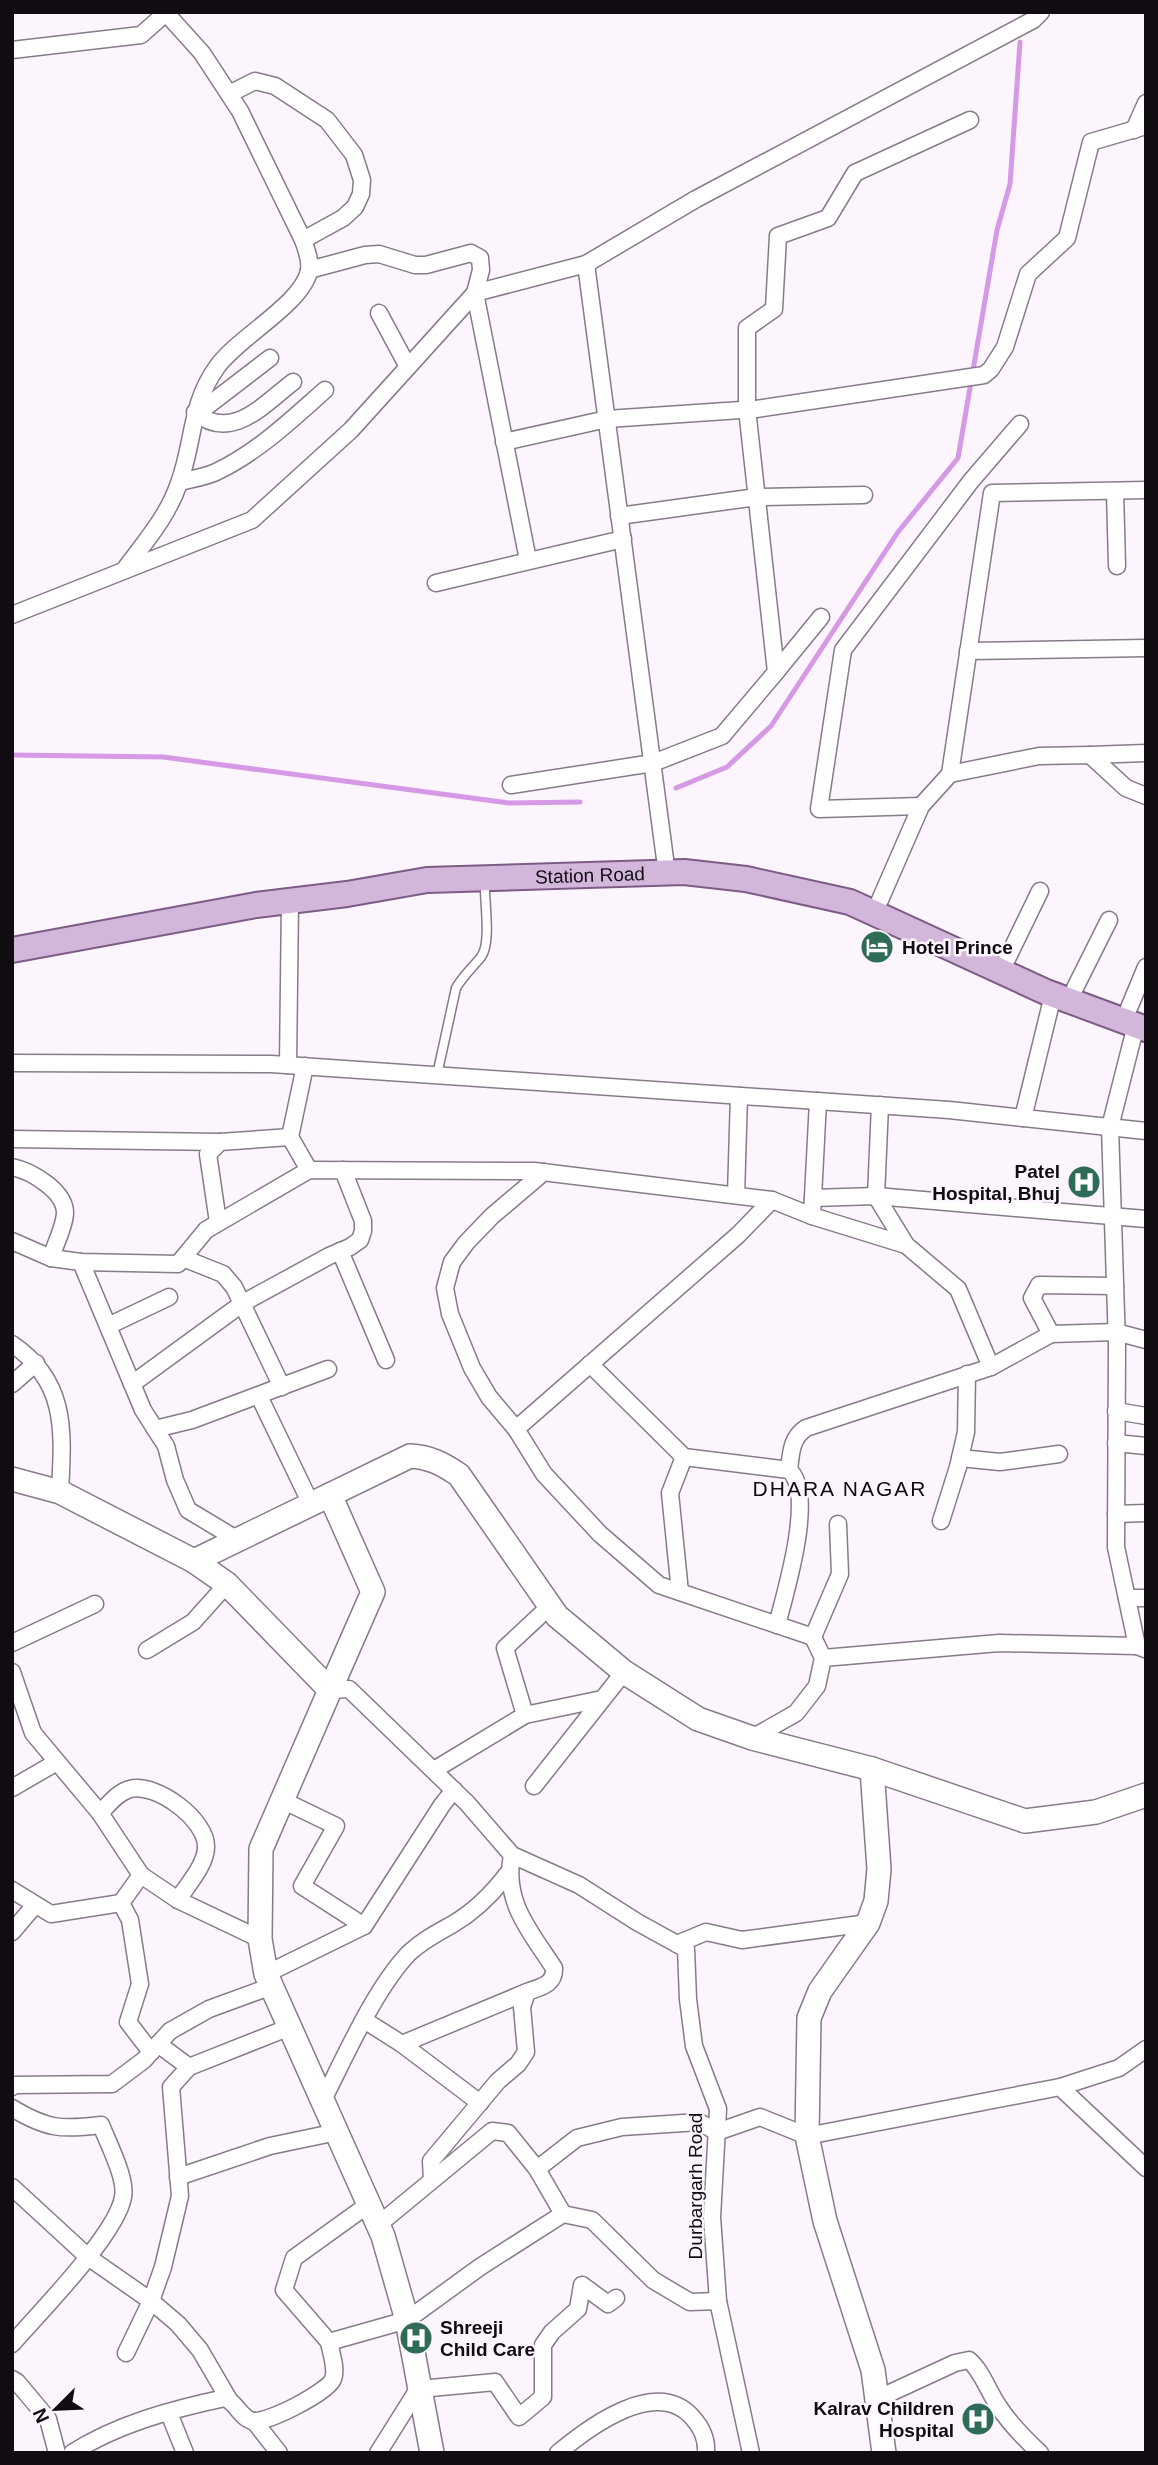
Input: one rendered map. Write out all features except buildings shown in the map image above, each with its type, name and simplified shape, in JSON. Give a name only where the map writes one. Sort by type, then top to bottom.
[{"type":"main road","name":"Station Road","points":[[12,936],[254,892],[425,866],[685,858],[748,865],[854,888],[1007,959],[1064,991]]},
{"type":"main road","name":"Station Road","points":[[12,950],[427,880],[684,872],[746,879],[850,902],[1064,991],[1139,1019]]},
{"type":"street","points":[[12,50],[141,35],[167,12],[202,53],[229,94],[260,151],[309,257],[309,270],[296,294],[219,363],[205,385],[180,482],[167,512],[124,571]]},
{"type":"street","points":[[12,615],[252,520],[351,430],[475,293],[586,264],[696,199],[1033,20],[1041,12]]},
{"type":"street","points":[[229,94],[255,82],[275,86],[327,120],[354,155],[362,180],[361,194],[355,207],[343,218],[303,240]]},
{"type":"street","points":[[504,442],[607,419],[747,410],[972,378],[991,369],[1005,347],[1028,274],[1067,238],[1091,142],[1140,128],[1146,103]]},
{"type":"street","points":[[776,671],[747,410],[747,328],[774,309],[778,236],[828,218],[856,173],[970,120]]},
{"type":"street","points":[[309,270],[365,255],[379,254],[415,265],[426,265],[471,253],[480,258],[482,263],[475,293],[528,560]]},
{"type":"street","points":[[586,264],[665,859]]},
{"type":"street","points":[[379,313],[408,367]]},
{"type":"street","points":[[196,413],[270,358]]},
{"type":"street","points":[[196,413],[207,422],[219,425],[236,422],[293,382]]},
{"type":"street","points":[[180,482],[214,473],[238,460],[261,445],[325,390]]},
{"type":"street","points":[[920,807],[819,809],[843,650],[971,481],[1020,424]]},
{"type":"street","points":[[880,900],[920,807],[950,774],[992,493],[1146,490]]},
{"type":"street","points":[[1115,491],[1117,566]]},
{"type":"street","points":[[620,516],[757,497],[864,495]]},
{"type":"street","points":[[436,583],[623,539]]},
{"type":"street","points":[[512,785],[653,763],[722,736],[821,617]]},
{"type":"street","points":[[968,651],[1146,648]]},
{"type":"street","points":[[950,774],[1038,755],[1146,753]]},
{"type":"street","points":[[1090,755],[1126,788],[1146,796]]},
{"type":"street","points":[[1007,959],[1040,891]]},
{"type":"street","points":[[290,901],[296,1065],[290,1137],[309,1170]]},
{"type":"street","points":[[1023,1118],[1064,991],[1109,920]]},
{"type":"street","points":[[823,1658],[999,1643],[1141,1648],[1126,1598],[1116,1547],[1116,1332],[1110,1127],[1139,1019],[1146,967]]},
{"type":"street","points":[[12,1063],[296,1065],[880,1105],[1146,1131]]},
{"type":"street","points":[[736,1195],[739,1096]]},
{"type":"street","points":[[812,1216],[818,1101]]},
{"type":"street","points":[[880,1105],[876,1196],[906,1245],[958,1289],[991,1367]]},
{"type":"street","points":[[12,1139],[220,1142],[290,1137]]},
{"type":"street","points":[[218,1222],[208,1154],[220,1142]]},
{"type":"street","points":[[12,1167],[45,1183],[62,1204],[64,1218],[51,1258]]},
{"type":"street","points":[[12,1241],[51,1258],[81,1262],[178,1264],[206,1230],[309,1170],[343,1170],[544,1172],[736,1195],[772,1200],[812,1216],[906,1245]]},
{"type":"street","points":[[132,1384],[243,1303],[360,1240],[363,1231],[360,1212],[343,1170]]},
{"type":"street","points":[[544,1172],[492,1216],[452,1262],[445,1288],[450,1314],[472,1368],[489,1397],[516,1429],[544,1474],[600,1534],[659,1586],[813,1637],[823,1658],[817,1686],[796,1713],[752,1738]]},
{"type":"street","points":[[813,1198],[876,1196],[1113,1214],[1146,1219]]},
{"type":"street","points":[[516,1429],[738,1235],[772,1200]]},
{"type":"street","points":[[340,1251],[386,1360]]},
{"type":"street","points":[[183,1258],[223,1274],[234,1287],[282,1387]]},
{"type":"street","points":[[81,1262],[132,1384],[166,1446],[175,1480],[188,1510],[238,1540]]},
{"type":"street","points":[[1051,1334],[1032,1298],[1039,1285],[1115,1286]]},
{"type":"street","points":[[108,1326],[169,1297]]},
{"type":"street","points":[[777,1625],[796,1551],[800,1507],[797,1483],[789,1470],[793,1443],[799,1432],[991,1367],[1051,1334],[1116,1332],[1146,1340]]},
{"type":"street","points":[[12,1344],[36,1363],[49,1381],[59,1407],[62,1438],[60,1492]]},
{"type":"street","points":[[12,1384],[36,1363]]},
{"type":"street","points":[[590,1364],[684,1458],[789,1470]]},
{"type":"street","points":[[155,1429],[192,1420],[328,1369]]},
{"type":"street","points":[[941,1521],[966,1432],[967,1374]]},
{"type":"street","points":[[259,1396],[373,1592],[261,1849],[260,1939],[269,1980],[378,2225],[407,2320],[432,2453]]},
{"type":"street","points":[[1116,1411],[1146,1416]]},
{"type":"street","points":[[1116,1443],[1146,1446]]},
{"type":"street","points":[[960,1458],[1000,1462],[1059,1454]]},
{"type":"street","points":[[194,1561],[410,1456],[426,1457],[442,1463],[459,1475],[557,1616],[624,1672],[698,1719],[752,1738],[872,1769],[1025,1821],[1096,1812],[1146,1795]]},
{"type":"street","points":[[680,1592],[670,1493],[684,1458]]},
{"type":"street","points":[[12,1479],[60,1492],[194,1561],[227,1584],[330,1690],[349,1689],[454,1790],[512,1854],[579,1885],[677,1944],[706,1932],[742,1940],[868,1923]]},
{"type":"street","points":[[1116,1514],[1146,1513]]},
{"type":"street","points":[[813,1637],[840,1574],[838,1524]]},
{"type":"street","points":[[147,1650],[193,1622],[227,1584]]},
{"type":"street","points":[[1126,1598],[1146,1598]]},
{"type":"street","points":[[12,1643],[95,1604]]},
{"type":"street","points":[[525,1715],[505,1648],[550,1605]]},
{"type":"street","points":[[12,1672],[33,1733],[100,1813],[141,1874],[178,1900],[260,1939]]},
{"type":"street","points":[[534,1786],[624,1672]]},
{"type":"street","points":[[434,1770],[525,1715],[602,1699]]},
{"type":"street","points":[[12,1788],[57,1762]]},
{"type":"street","points":[[872,1769],[879,1869],[876,1901],[868,1923],[820,1991],[809,2018],[807,2136],[825,2221],[873,2370],[884,2453]]},
{"type":"street","points":[[100,1813],[121,1793],[144,1787],[191,1815],[202,1828],[207,1850],[178,1900]]},
{"type":"street","points":[[12,2087],[112,2084],[155,2048],[170,2031],[269,1980],[364,1926],[454,1790]]},
{"type":"street","points":[[282,1800],[336,1826],[302,1886],[364,1926]]},
{"type":"street","points":[[402,2044],[549,1984],[555,1975],[555,1968],[526,1926],[512,1899],[508,1874],[512,1854]]},
{"type":"street","points":[[12,1890],[51,1914],[121,1903],[141,1874]]},
{"type":"street","points":[[323,2100],[364,2020],[407,1956],[425,1938],[456,1922],[492,1894],[508,1874]]},
{"type":"street","points":[[121,1903],[130,1920],[140,1984],[128,2022],[155,2048],[189,2067]]},
{"type":"street","points":[[12,1932],[35,1905]]},
{"type":"street","name":"Durbargarh Road","points":[[677,1944],[686,1949],[688,1999],[694,2046],[718,2109],[712,2217],[718,2301],[751,2453]]},
{"type":"street","points":[[432,2179],[431,2161],[498,2081],[519,2064],[526,2052],[522,2007],[527,1992]]},
{"type":"street","points":[[364,2020],[402,2044],[480,2103]]},
{"type":"street","points":[[126,2353],[151,2301],[163,2267],[180,2196],[170,2087],[189,2067],[290,2027]]},
{"type":"street","points":[[537,2169],[577,2138],[621,2127],[699,2122],[717,2132],[760,2117],[807,2136],[1060,2087],[1119,2068],[1146,2049]]},
{"type":"street","points":[[1060,2087],[1146,2168]]},
{"type":"street","points":[[12,2108],[37,2123],[71,2129],[101,2125],[123,2182],[124,2196],[117,2214],[88,2257],[12,2344]]},
{"type":"street","points":[[378,2225],[492,2131],[508,2133],[537,2169],[563,2214]]},
{"type":"street","points":[[178,2177],[270,2146],[337,2133]]},
{"type":"street","points":[[12,2187],[88,2257],[151,2301],[178,2324],[200,2350],[228,2398],[244,2415],[254,2421],[279,2453]]},
{"type":"street","points":[[254,2421],[284,2412],[326,2389],[332,2381],[335,2373],[329,2342],[284,2290],[294,2258],[369,2203]]},
{"type":"street","points":[[329,2342],[407,2320],[480,2267],[563,2214],[592,2220],[653,2280],[690,2302],[718,2301]]},
{"type":"street","points":[[420,2388],[495,2382],[519,2417],[543,2397],[543,2345],[552,2332],[578,2309],[582,2285],[608,2304],[616,2298]]},
{"type":"street","points":[[877,2399],[955,2363],[969,2360],[999,2408],[1040,2453]]},
{"type":"street","points":[[12,2379],[18,2382],[48,2419],[57,2453]]},
{"type":"street","points":[[378,2453],[420,2388]]},
{"type":"street","points":[[72,2453],[91,2441],[169,2413],[228,2398]]},
{"type":"street","points":[[558,2453],[593,2426],[625,2409],[659,2402],[677,2406],[690,2414],[700,2426],[707,2443],[706,2453]]},
{"type":"street","points":[[169,2413],[185,2453]]},
{"type":"lane","points":[[437,1075],[456,988],[480,958],[485,947],[485,889]]},
{"type":"waterway","points":[[676,788],[727,767],[771,726],[898,532],[958,458],[997,230],[1010,184],[1020,42]]},
{"type":"waterway","points":[[12,755],[163,757],[509,803],[580,802]]},
{"type":"place","name":"Hotel Prince","points":[[877,947]]},
{"type":"place","name":"Patel Hospital, Bhuj","points":[[1084,1182]]},
{"type":"place","name":"Shreeji Child Care","points":[[416,2338]]},
{"type":"place","name":"Kalrav Children Hospital","points":[[978,2419]]},
{"type":"district","name":"DHARA NAGAR","points":[[840,1488]]}]
